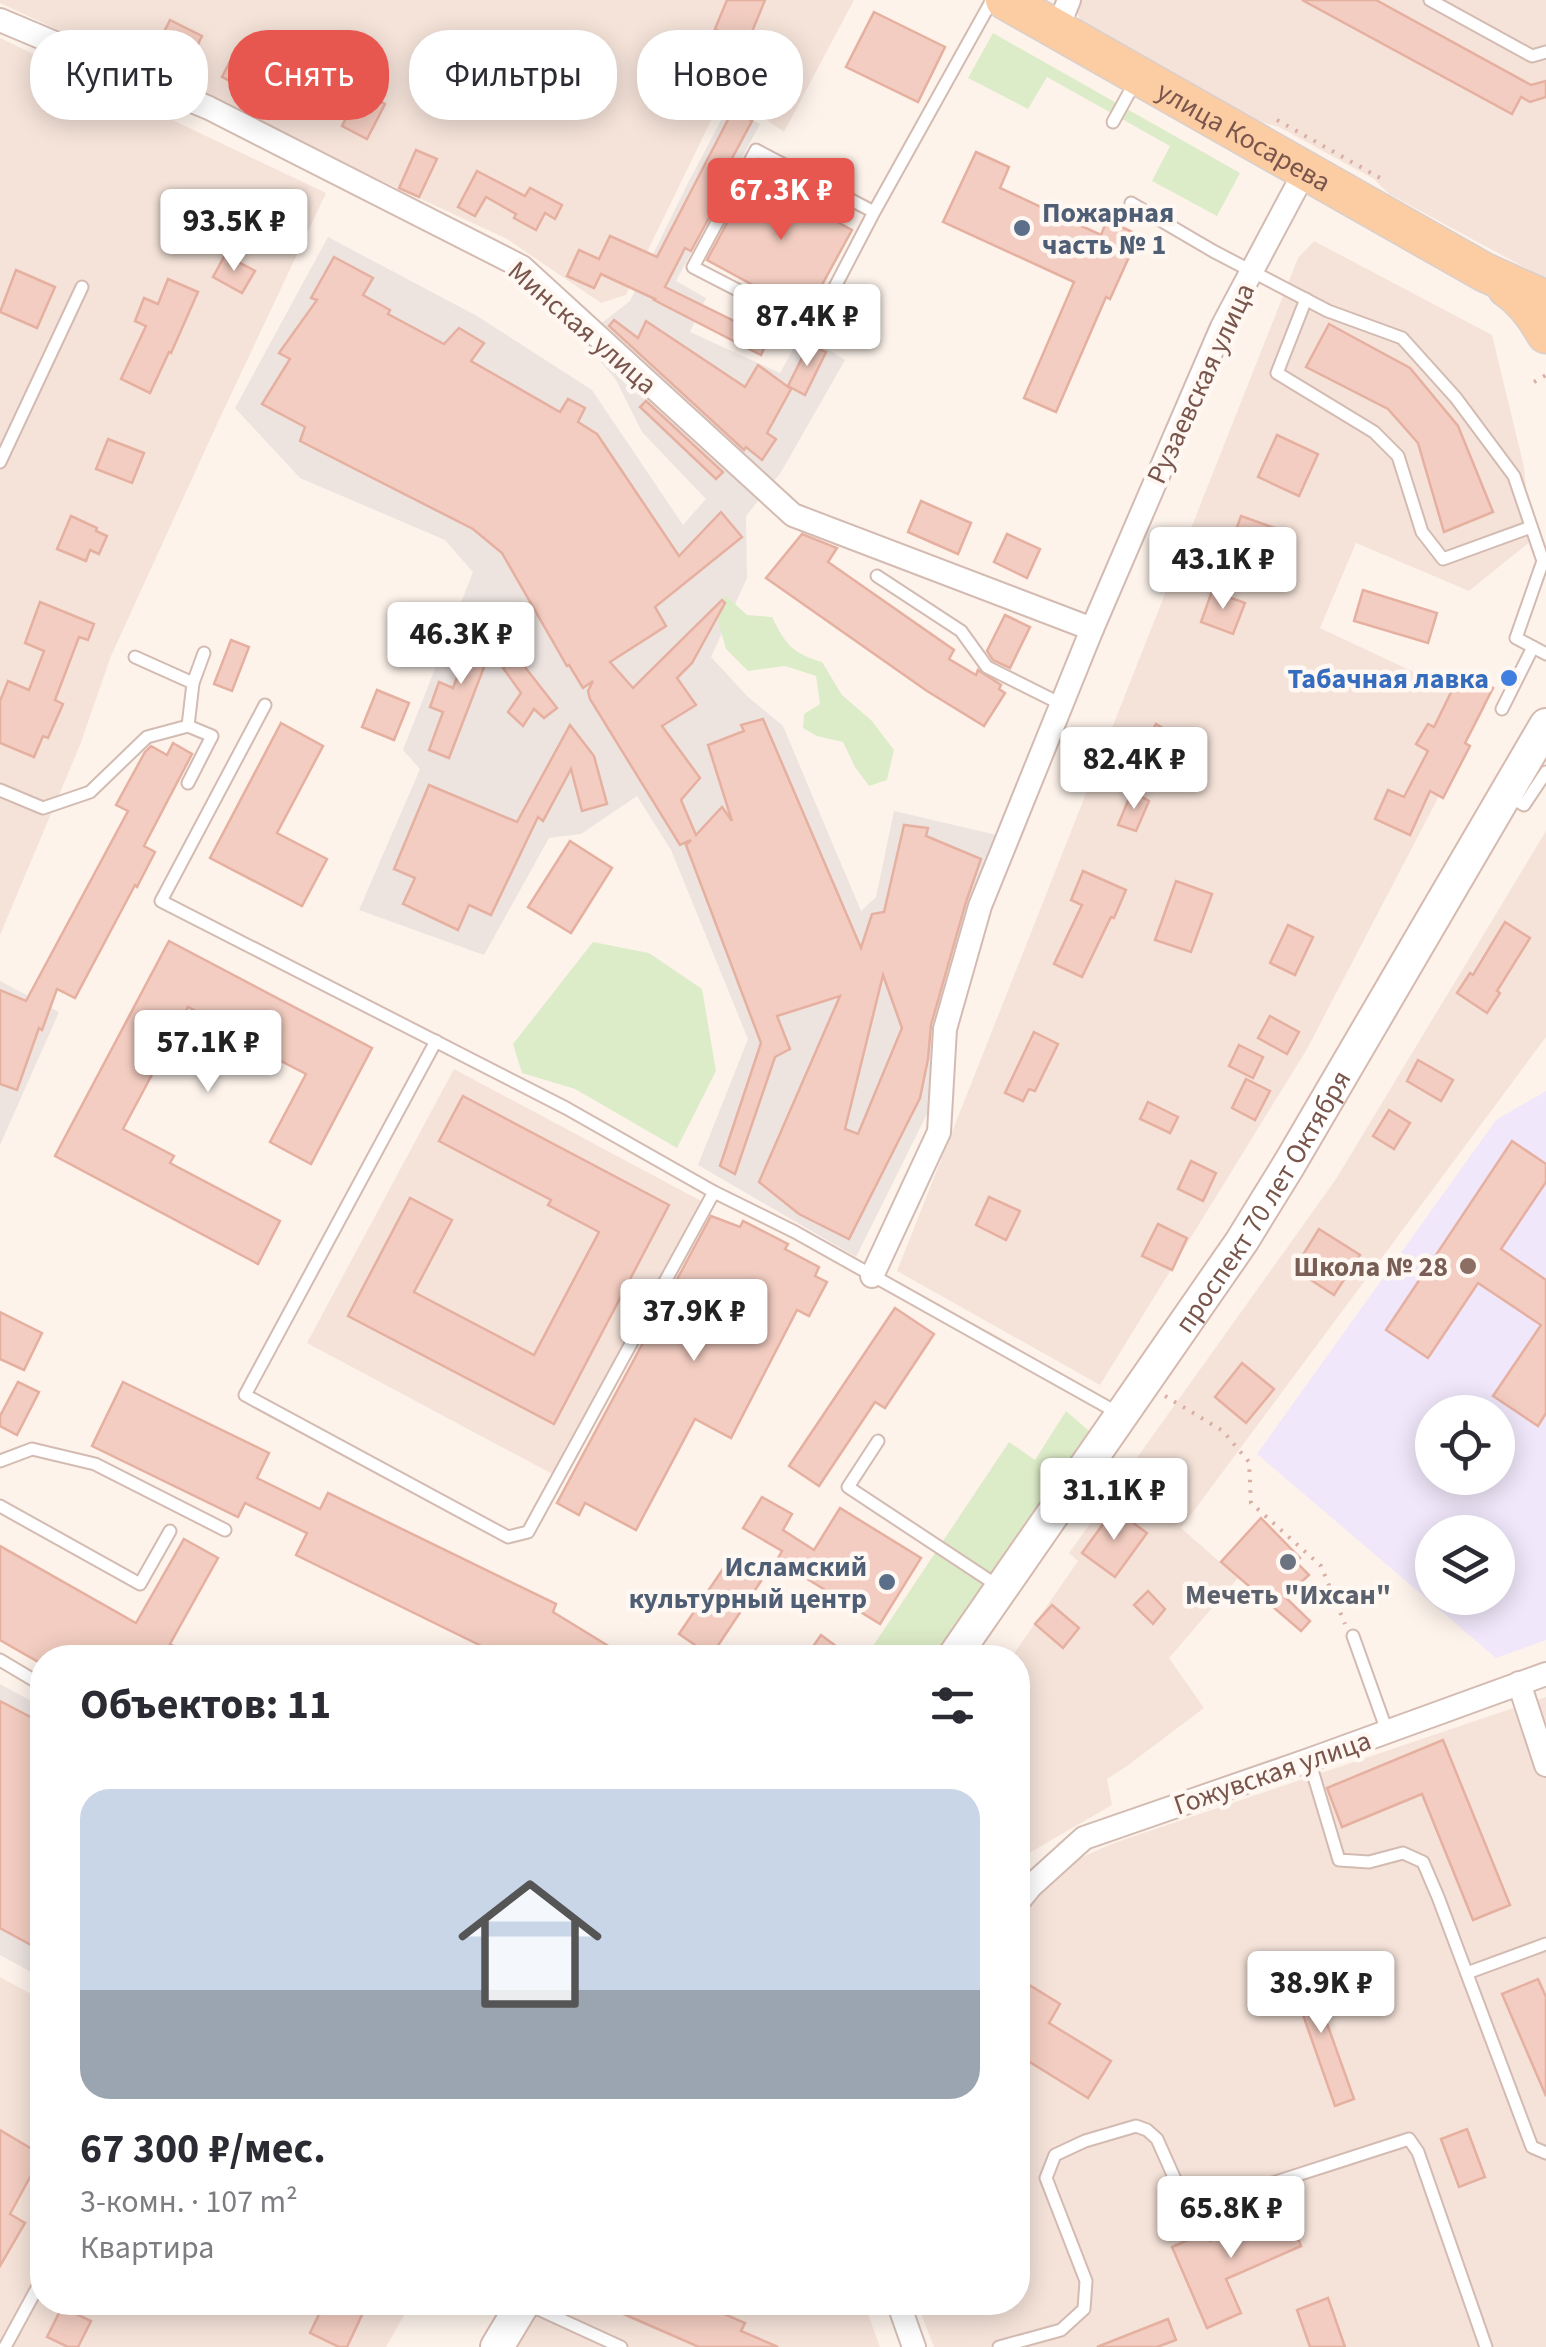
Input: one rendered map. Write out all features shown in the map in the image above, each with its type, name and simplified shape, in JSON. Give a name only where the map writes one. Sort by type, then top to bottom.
[{"type":"main road","name":"улица Косарева","points":[[1005,0],[1063,15],[1138,76],[1484,272],[1546,300]]},
{"type":"main road","name":"улица Косарева","points":[[1484,272],[1518,296],[1536,315],[1546,334]]},
{"type":"main road","name":"проспект 70 лет Октября","points":[[962,1645],[1242,1242],[1546,726]]},
{"type":"main road","points":[[498,2347],[517,2315]]},
{"type":"street","name":"Минская улица","points":[[0,20],[209,108],[522,268],[793,515],[1092,629]]},
{"type":"street","name":"Рузаевская улица","points":[[872,1276],[939,1132],[945,1029],[980,906],[1092,629],[1222,327],[1305,170]]},
{"type":"street","name":"Гожувская улица","points":[[1030,1887],[1084,1838],[1546,1674]]},
{"type":"street","points":[[1519,1683],[1546,1764]]},
{"type":"street","points":[[903,2315],[914,2347]]},
{"type":"lane","points":[[874,212],[756,150],[692,268],[814,328],[992,0]]},
{"type":"lane","points":[[1430,0],[1532,56],[1546,52]]},
{"type":"lane","points":[[1113,122],[1138,76]]},
{"type":"lane","points":[[1132,203],[1328,311],[1402,338],[1456,398],[1514,476],[1542,562],[1516,638],[1546,654]]},
{"type":"lane","points":[[0,462],[82,286]]},
{"type":"lane","points":[[1306,299],[1277,373],[1374,432],[1398,456],[1422,532],[1443,559],[1531,528]]},
{"type":"lane","points":[[877,576],[961,631],[987,667],[1062,704]]},
{"type":"lane","points":[[1502,709],[1533,647]]},
{"type":"lane","points":[[188,726],[193,683],[204,653]]},
{"type":"lane","points":[[136,657],[193,683]]},
{"type":"lane","points":[[265,706],[160,901],[566,1108],[1122,1416]]},
{"type":"lane","points":[[0,790],[43,808],[90,792],[147,737],[188,726],[212,736],[188,784]]},
{"type":"lane","points":[[1506,794],[1524,805],[1546,772]]},
{"type":"lane","points":[[436,1042],[245,1395],[508,1536],[528,1532],[714,1192]]},
{"type":"lane","points":[[878,1441],[848,1487],[1001,1588]]},
{"type":"lane","points":[[0,1461],[32,1449],[95,1464],[226,1530]]},
{"type":"lane","points":[[0,1506],[140,1584],[170,1531]]},
{"type":"lane","points":[[1353,1636],[1387,1731]]},
{"type":"lane","points":[[0,1660],[30,1678]]},
{"type":"lane","points":[[1309,1760],[1340,1860],[1369,1862],[1404,1853],[1422,1862],[1532,2147],[1546,2153]]},
{"type":"lane","points":[[1467,1973],[1546,1944]]},
{"type":"lane","points":[[999,2347],[1061,2330],[1084,2309],[1086,2281],[1046,2178],[1055,2156],[1085,2141],[1136,2126],[1157,2140],[1182,2195],[1201,2206],[1409,2139],[1418,2152],[1486,2347]]},
{"type":"lane","points":[[5,2347],[30,2301]]},
{"type":"lane","points":[[550,2315],[621,2347]]},
{"type":"path","points":[[1534,382],[1546,375]]},
{"type":"path","points":[[1144,1383],[1222,1432],[1249,1462],[1251,1503],[1321,1566],[1344,1624],[1353,1636]]},
{"type":"shaded area","points":[[854,0],[803,96],[803,30],[637,30],[637,120],[711,120],[626,295],[601,303],[507,239],[251,120],[389,120],[389,30],[228,30],[228,109],[208,100],[208,30],[58,30],[0,3]]},
{"type":"shaded area","points":[[1082,0],[1546,0],[1546,279],[1389,194],[1374,179],[1279,127],[1255,120],[1082,25],[1077,12]]},
{"type":"shaded area","points":[[0,38],[30,52],[30,120],[172,120],[326,193],[111,656],[80,745],[0,935]]},
{"type":"shaded area","points":[[721,120],[753,120],[760,124],[676,281],[706,298],[690,332],[780,373],[802,333],[845,360],[781,472],[746,516],[747,578],[711,657],[748,697],[783,726],[861,911],[876,897],[894,811],[997,835],[941,1017],[928,1112],[856,1257],[698,1165],[748,1039],[671,850],[637,796],[581,834],[549,838],[484,955],[359,910],[420,769],[403,750],[473,572],[445,540],[300,478],[235,408],[328,237],[477,316],[592,390],[683,525],[706,499],[642,432],[616,380],[581,339],[630,301]]},
{"type":"shaded area","points":[[767,120],[790,120],[784,132]]},
{"type":"shaded area","points":[[1314,241],[1492,335],[1524,467],[1531,541],[1469,591],[1356,543],[1320,628],[1486,706],[1307,1049],[1100,1385],[897,1271],[1298,258]]},
{"type":"shaded area","points":[[1546,831],[1546,1037],[1181,1528],[1238,1578],[1169,1658],[1204,1708],[1107,1779],[1112,1805],[1030,1853],[1030,1645],[1020,1645],[1078,1561],[1069,1553],[1336,1179]]},
{"type":"shaded area","points":[[0,981],[59,1012],[0,1145]]},
{"type":"shaded area","points":[[454,1069],[703,1202],[556,1476],[307,1343]]},
{"type":"shaded area","name":"Школа № 28","points":[[1546,1091],[1546,1640],[1496,1658],[1446,1615],[1515,1615],[1515,1515],[1415,1515],[1415,1589],[1257,1454],[1496,1120]]},
{"type":"shaded area","points":[[0,1684],[30,1700],[30,1971],[0,1955]]},
{"type":"shaded area","points":[[1546,1697],[1546,2347],[934,2347],[922,2315],[1030,2315],[1030,1898],[1073,1861],[1114,1843]]},
{"type":"shaded area","points":[[0,1977],[30,1993],[30,2315],[404,2315],[386,2347],[0,2347]]},
{"type":"shaded area","points":[[533,2315],[868,2315],[880,2347],[515,2347]]},
{"type":"green space","points":[[993,33],[1240,173],[1217,216],[1152,181],[1170,146],[1047,77],[1028,109],[968,78]]},
{"type":"green space","points":[[725,595],[747,615],[772,617],[791,647],[822,662],[842,695],[872,721],[894,750],[887,780],[869,786],[843,742],[803,728],[804,714],[820,704],[816,676],[785,666],[748,671],[726,649],[718,621]]},
{"type":"green space","points":[[593,942],[649,953],[702,989],[716,1071],[677,1148],[575,1089],[522,1073],[513,1044]]},
{"type":"green space","points":[[1066,1411],[1094,1435],[941,1645],[874,1645],[1009,1442],[1035,1460]]},
{"type":"building","points":[[727,0],[765,0],[753,30],[715,29]]},
{"type":"building","points":[[1302,0],[1376,0],[1531,85],[1546,81],[1546,97],[1530,102],[1521,97],[1512,114]]},
{"type":"building","points":[[874,12],[945,47],[918,102],[846,67]]},
{"type":"building","points":[[170,20],[190,30],[165,30]]},
{"type":"building","points":[[345,120],[377,120],[367,139],[342,126]]},
{"type":"building","points":[[728,120],[751,120],[729,164],[736,168],[691,251],[685,248],[665,287],[769,338],[761,355],[601,274],[594,288],[567,276],[579,250],[599,259],[610,236],[657,257]]},
{"type":"building","points":[[416,150],[437,159],[419,197],[399,188]]},
{"type":"building","name":"Пожарная часть № 1","points":[[976,152],[1009,167],[1000,188],[1101,235],[1107,220],[1139,235],[1110,299],[1106,297],[1056,412],[1024,398],[1074,282],[943,222]]},
{"type":"building","points":[[477,171],[525,196],[530,188],[562,205],[555,219],[545,213],[536,230],[486,197],[475,216],[458,207]]},
{"type":"building","points":[[752,177],[785,194],[793,180],[824,197],[817,211],[852,230],[806,314],[707,260]]},
{"type":"building","points":[[225,255],[255,271],[242,293],[213,277]]},
{"type":"building","points":[[334,257],[373,278],[363,295],[390,310],[388,314],[444,344],[459,328],[484,343],[471,361],[560,412],[568,399],[585,408],[578,422],[597,434],[679,556],[721,512],[742,537],[655,607],[666,626],[610,662],[633,688],[722,600],[725,603],[692,663],[677,678],[696,705],[662,726],[700,778],[681,800],[696,835],[722,807],[732,821],[708,745],[744,731],[741,725],[763,719],[861,948],[872,914],[884,912],[904,825],[928,828],[926,836],[981,859],[931,1025],[920,1098],[849,1239],[799,1214],[759,1182],[840,996],[777,1016],[790,1049],[775,1057],[735,1174],[720,1166],[761,1043],[686,845],[691,840],[680,845],[590,699],[588,691],[593,681],[583,688],[567,666],[502,553],[473,529],[300,441],[305,427],[262,404],[290,359],[279,353],[317,300],[311,298]],"holes":[[[883,975],[902,1028],[858,1134],[845,1129]]]},
{"type":"building","points":[[16,270],[55,287],[37,328],[0,312]]},
{"type":"building","points":[[168,279],[198,292],[150,393],[121,379],[146,326],[135,321],[144,298],[158,304]]},
{"type":"building","points":[[614,320],[638,338],[646,321],[745,387],[758,365],[791,389],[767,433],[776,439],[762,460],[746,447],[744,450],[609,326]]},
{"type":"building","points":[[1329,324],[1410,368],[1458,426],[1493,512],[1444,532],[1418,443],[1388,409],[1306,367]]},
{"type":"building","points":[[809,344],[826,352],[805,395],[788,386]]},
{"type":"building","points":[[646,401],[723,472],[716,479],[640,407]]},
{"type":"building","points":[[1277,435],[1318,454],[1299,496],[1258,477]]},
{"type":"building","points":[[108,439],[144,453],[132,483],[96,469]]},
{"type":"building","points":[[921,501],[971,523],[958,554],[908,532]]},
{"type":"building","points":[[71,516],[107,536],[99,554],[90,550],[86,561],[57,549]]},
{"type":"building","points":[[1241,516],[1291,534],[1281,565],[1230,547]]},
{"type":"building","points":[[802,534],[837,548],[828,562],[954,650],[949,659],[976,675],[978,670],[1001,685],[999,689],[1005,693],[984,726],[927,691],[766,578]]},
{"type":"building","points":[[1007,534],[1040,549],[1027,578],[994,562]]},
{"type":"building","points":[[1363,590],[1437,613],[1428,643],[1354,621]]},
{"type":"building","points":[[1212,591],[1245,603],[1233,634],[1201,622]]},
{"type":"building","points":[[40,602],[94,624],[88,640],[79,637],[55,700],[63,704],[48,738],[43,736],[34,757],[0,743],[0,701],[8,681],[29,690],[44,651],[25,643]]},
{"type":"building","points":[[469,610],[488,618],[483,631],[496,636],[449,758],[429,750],[443,712],[430,707],[439,682],[453,688],[475,630],[463,626]]},
{"type":"building","points":[[1005,615],[1030,627],[1010,668],[993,660],[987,651]]},
{"type":"building","points":[[231,640],[249,647],[232,691],[214,684]]},
{"type":"building","points":[[517,657],[557,708],[544,718],[534,709],[523,726],[508,712],[521,693],[503,668]]},
{"type":"building","points":[[1461,672],[1493,688],[1465,743],[1470,746],[1443,798],[1430,791],[1410,835],[1375,819],[1388,790],[1404,797],[1428,751],[1416,744],[1428,724],[1434,727]]},
{"type":"building","points":[[377,690],[409,703],[394,740],[362,727]]},
{"type":"building","points":[[281,723],[323,746],[277,833],[327,859],[302,906],[210,858]]},
{"type":"building","points":[[1156,724],[1187,742],[1175,763],[1144,745]]},
{"type":"building","points":[[570,725],[594,756],[607,804],[582,811],[571,769],[543,821],[538,817],[491,915],[469,905],[458,930],[403,904],[415,878],[394,869],[429,785],[517,822]]},
{"type":"building","points":[[173,743],[192,754],[144,846],[155,852],[75,998],[57,989],[17,1090],[0,1084],[0,990],[26,1001],[128,811],[116,805],[145,752],[151,746],[167,755]]},
{"type":"building","points":[[1132,791],[1149,801],[1136,831],[1118,825]]},
{"type":"building","points":[[570,841],[612,868],[571,933],[528,907]]},
{"type":"building","points":[[1083,871],[1126,890],[1082,977],[1054,964],[1082,905],[1071,900]]},
{"type":"building","points":[[1176,881],[1212,894],[1191,952],[1155,940]]},
{"type":"building","points":[[1505,922],[1530,938],[1487,1013],[1457,993],[1470,973],[1473,975]]},
{"type":"building","points":[[1288,925],[1313,937],[1295,975],[1270,963]]},
{"type":"building","points":[[169,941],[372,1048],[311,1164],[270,1142],[306,1074],[188,1007],[123,1129],[174,1156],[170,1163],[280,1221],[258,1264],[55,1156]]},
{"type":"building","points":[[1270,1016],[1299,1032],[1287,1054],[1258,1038]]},
{"type":"building","points":[[1034,1032],[1058,1044],[1035,1091],[1029,1089],[1023,1101],[1005,1093]]},
{"type":"building","points":[[1239,1045],[1263,1057],[1253,1078],[1229,1066]]},
{"type":"building","points":[[1418,1060],[1453,1080],[1441,1101],[1407,1081]]},
{"type":"building","points":[[1246,1079],[1270,1091],[1255,1120],[1232,1108]]},
{"type":"building","points":[[463,1096],[669,1205],[554,1424],[348,1316],[410,1198],[452,1220],[414,1292],[534,1355],[599,1232],[548,1205],[551,1200],[439,1141]]},
{"type":"building","points":[[1148,1102],[1178,1117],[1170,1133],[1140,1119]]},
{"type":"building","points":[[1389,1110],[1410,1123],[1394,1149],[1373,1136]]},
{"type":"building","points":[[1512,1141],[1546,1164],[1546,1182],[1501,1249],[1546,1280],[1546,1413],[1538,1426],[1515,1411],[1515,1395],[1494,1395],[1541,1325],[1478,1283],[1428,1358],[1386,1330]]},
{"type":"building","points":[[1191,1161],[1216,1173],[1203,1201],[1178,1189]]},
{"type":"building","points":[[989,1197],[1020,1211],[1006,1240],[976,1225]]},
{"type":"building","points":[[711,1216],[740,1227],[743,1221],[788,1244],[785,1249],[819,1267],[815,1276],[827,1282],[809,1316],[797,1310],[731,1438],[695,1419],[636,1530],[585,1503],[579,1515],[557,1503]]},
{"type":"building","points":[[1158,1224],[1187,1238],[1172,1270],[1142,1256]]},
{"type":"building","points":[[1319,1229],[1360,1255],[1334,1295],[1294,1269]]},
{"type":"building","points":[[895,1308],[934,1334],[885,1408],[875,1402],[819,1486],[789,1466]]},
{"type":"building","points":[[0,1312],[42,1333],[24,1370],[0,1359]]},
{"type":"building","points":[[1242,1363],[1274,1389],[1246,1423],[1215,1397]]},
{"type":"building","points":[[18,1382],[39,1392],[17,1435],[0,1426],[0,1416]]},
{"type":"building","points":[[123,1382],[269,1453],[257,1478],[320,1509],[328,1493],[556,1604],[553,1612],[607,1645],[479,1645],[296,1555],[307,1533],[245,1503],[238,1517],[92,1446]]},
{"type":"building","points":[[762,1497],[792,1514],[783,1530],[814,1550],[840,1508],[921,1558],[880,1624],[777,1560],[782,1551],[743,1528]]},
{"type":"building","points":[[1114,1509],[1147,1533],[1115,1577],[1082,1553]]},
{"type":"building","points":[[1261,1518],[1300,1558],[1296,1562],[1309,1575],[1285,1597],[1310,1621],[1301,1631],[1221,1562]]},
{"type":"building","points":[[184,1539],[218,1558],[172,1645],[30,1645],[30,1657],[0,1640],[0,1546],[136,1623]]},
{"type":"building","points":[[729,1560],[761,1581],[718,1645],[695,1645],[679,1634]]},
{"type":"building","points":[[1148,1591],[1165,1609],[1153,1624],[1134,1605]]},
{"type":"building","points":[[1052,1605],[1079,1628],[1063,1648],[1035,1624]]},
{"type":"building","points":[[821,1635],[834,1645],[814,1645]]},
{"type":"building","points":[[0,1701],[30,1717],[30,1944],[0,1928]]},
{"type":"building","points":[[1443,1740],[1510,1905],[1473,1920],[1422,1794],[1342,1827],[1327,1788]]},
{"type":"building","points":[[1306,1965],[1354,2099],[1335,2106],[1288,1972]]},
{"type":"building","points":[[1538,1979],[1546,1997],[1546,2096],[1502,1994]]},
{"type":"building","points":[[1030,1985],[1060,2004],[1049,2023],[1111,2061],[1088,2098],[1030,2062]]},
{"type":"building","points":[[1467,2129],[1485,2177],[1459,2187],[1441,2139]]},
{"type":"building","points":[[0,2130],[30,2148],[30,2177],[10,2214],[25,2223],[0,2266]]},
{"type":"building","points":[[1285,2208],[1301,2246],[1226,2279],[1241,2313],[1207,2328],[1172,2247],[1206,2232],[1210,2241]]},
{"type":"building","points":[[1328,2298],[1345,2347],[1310,2347],[1297,2310]]},
{"type":"building","points":[[58,2315],[79,2315],[91,2321],[78,2347],[68,2347],[47,2337]]},
{"type":"building","points":[[319,2315],[362,2315],[347,2347],[310,2333]]},
{"type":"building","points":[[626,2315],[727,2315],[745,2323],[741,2331],[778,2347],[699,2347]]},
{"type":"building","points":[[1168,2319],[1176,2340],[1157,2347],[1097,2347]]},
{"type":"place","name":"Пожарная часть № 1","points":[[1022,228]]},
{"type":"place","name":"Табачная лавка","points":[[1509,678]]},
{"type":"place","name":"Школа № 28","points":[[1468,1266]]},
{"type":"place","name":"Мечеть \"Ихсан\"","points":[[1288,1562]]},
{"type":"place","name":"Исламский культурный центр","points":[[887,1582]]}]
